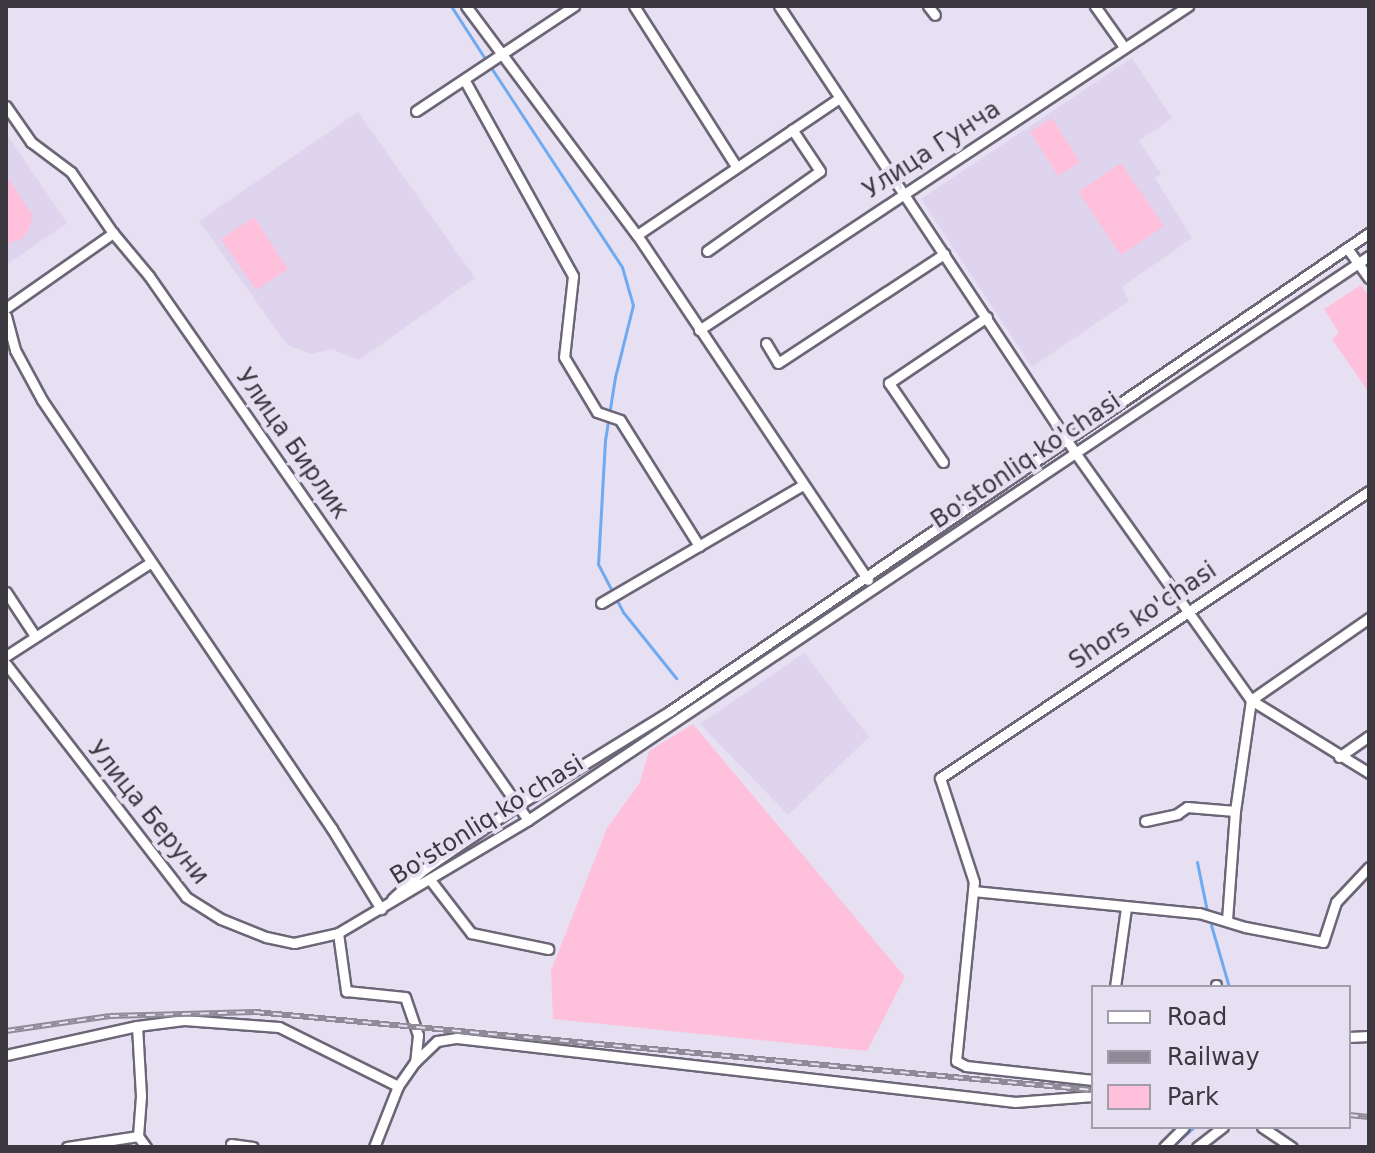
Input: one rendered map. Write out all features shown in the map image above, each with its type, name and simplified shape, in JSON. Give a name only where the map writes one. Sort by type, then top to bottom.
[{"type":"street","points":[[466,6],[498,57],[637,235],[873,589]]},
{"type":"street","points":[[416,111],[574,6]]},
{"type":"street","points":[[634,6],[736,166]]},
{"type":"street","points":[[779,6],[1067,441],[1251,700],[1369,773]]},
{"type":"street","points":[[1095,6],[1124,47]]},
{"type":"street","name":"Улица Гунча","points":[[699,330],[1188,6]]},
{"type":"street","points":[[465,81],[573,276],[564,357],[597,412],[620,420],[699,546]]},
{"type":"street","points":[[637,235],[839,98]]},
{"type":"street","name":"Улица Бирлик","points":[[6,106],[31,142],[71,172],[113,233],[149,276],[528,820]]},
{"type":"street","points":[[707,251],[820,171],[792,129]]},
{"type":"street","points":[[6,308],[113,233]]},
{"type":"street","name":"Bo'stonliq ko'chasi","points":[[381,909],[423,870],[518,805],[670,711],[1369,233]]},
{"type":"street","points":[[1347,248],[1369,278]]},
{"type":"street","points":[[766,343],[778,363],[944,254]]},
{"type":"street","name":"Bo'stonliq ko'chasi","points":[[381,909],[528,820],[1369,256]]},
{"type":"street","points":[[6,316],[15,350],[28,376],[150,563],[332,829],[381,909]]},
{"type":"street","points":[[943,462],[889,383],[987,317]]},
{"type":"street","points":[[604,602],[803,485]]},
{"type":"street","name":"Shors ko'chasi","points":[[973,891],[974,882],[940,778],[1369,491]]},
{"type":"street","points":[[6,656],[150,563]]},
{"type":"street","points":[[6,592],[35,636]]},
{"type":"street","points":[[1227,920],[1235,811],[1251,700],[1369,618]]},
{"type":"street","name":"Улица Беруни","points":[[6,664],[186,897],[221,919],[266,937],[294,943],[338,933],[381,909]]},
{"type":"street","points":[[1339,757],[1369,736]]},
{"type":"street","points":[[1145,821],[1177,814],[1187,807],[1235,811]]},
{"type":"street","points":[[1091,1080],[966,1066],[956,1061],[973,891],[1199,913],[1323,942],[1336,902],[1369,867]]},
{"type":"street","points":[[431,881],[471,933],[548,949]]},
{"type":"street","points":[[1115,985],[1126,908]]},
{"type":"street","points":[[338,933],[346,991],[405,997],[418,1035],[415,1062]]},
{"type":"street","points":[[6,1055],[137,1026],[184,1020],[279,1027],[398,1086]]},
{"type":"street","points":[[137,1026],[141,1096],[138,1136],[146,1147]]},
{"type":"street","points":[[374,1147],[398,1086],[415,1062],[437,1041],[457,1038],[1015,1102],[1091,1096]]},
{"type":"street","points":[[1164,1147],[1182,1129]]},
{"type":"street","points":[[1197,1147],[1220,1129]]},
{"type":"street","points":[[1265,1129],[1292,1147]]},
{"type":"street","points":[[67,1147],[138,1136]]},
{"type":"street","points":[[231,1144],[253,1147]]},
{"type":"shaded area","points":[[1132,58],[1172,118],[1139,141],[1161,174],[1155,178],[1192,238],[1122,287],[1129,301],[1032,367],[921,199]]},
{"type":"shaded area","points":[[358,112],[475,278],[359,360],[331,349],[312,354],[287,345],[199,221]]},
{"type":"shaded area","points":[[6,133],[67,223],[6,265]]},
{"type":"shaded area","points":[[804,653],[869,737],[788,815],[700,724]]},
{"type":"green space","points":[[1052,118],[1080,162],[1058,176],[1030,132]]},
{"type":"green space","points":[[1121,163],[1164,226],[1121,255],[1078,192]]},
{"type":"green space","points":[[6,175],[32,214],[30,227],[23,238],[7,244]]},
{"type":"green space","points":[[254,217],[288,269],[256,290],[221,239]]},
{"type":"green space","points":[[1361,285],[1369,296],[1369,393],[1332,339],[1339,333],[1324,309]]},
{"type":"green space","points":[[693,724],[905,977],[867,1051],[553,1019],[551,971],[607,828],[640,782],[649,751]]},
{"type":"waterway","points":[[451,6],[486,60]]},
{"type":"waterway","points":[[490,66],[622,267],[633,305],[615,377],[605,440],[598,564],[623,612],[676,678]]},
{"type":"waterway","points":[[1197,862],[1207,911]]},
{"type":"waterway","points":[[1211,925],[1228,985]]},
{"type":"waterway","points":[[1171,1147],[1192,1129]]},
{"type":"railway","points":[[6,1031],[110,1016],[255,1012],[1091,1090]]},
{"type":"railway","points":[[1351,1115],[1369,1117]]}]
